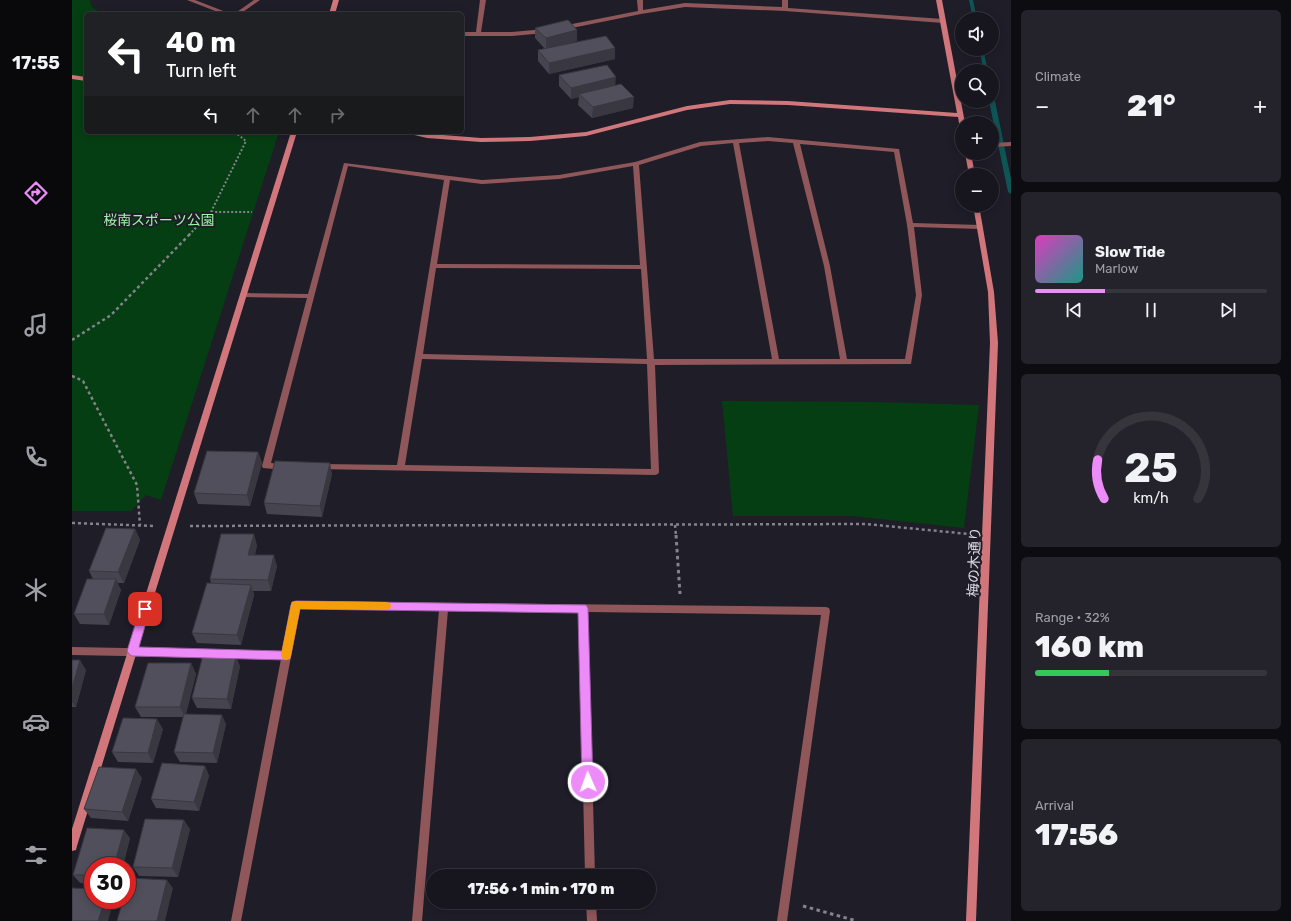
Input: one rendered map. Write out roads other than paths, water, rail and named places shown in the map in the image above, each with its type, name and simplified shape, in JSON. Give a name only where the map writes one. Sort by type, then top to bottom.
[{"type":"street","points":[[190,0],[223,12]]},
{"type":"street","points":[[240,12],[257,0]]},
{"type":"street","points":[[333,12],[336,0]]},
{"type":"street","points":[[478,34],[482,0]]},
{"type":"street","points":[[640,0],[641,12]]},
{"type":"street","points":[[785,0],[785,9]]},
{"type":"street","points":[[418,134],[481,140],[530,139],[586,134],[687,108],[730,102],[788,103],[960,115],[939,0]]},
{"type":"street","points":[[464,34],[512,34],[553,30],[641,12],[685,5],[785,9],[943,21]]},
{"type":"street","points":[[72,77],[84,79]]},
{"type":"street","points":[[72,846],[293,134]]},
{"type":"street","points":[[290,467],[266,466],[346,164],[418,175],[482,182],[559,177],[636,164],[700,144],[736,141],[768,139],[897,150],[910,225],[919,295],[908,362],[651,362],[419,356]]},
{"type":"street","points":[[736,141],[776,361]]},
{"type":"street","points":[[796,141],[827,266],[844,361]]},
{"type":"street","points":[[999,145],[1011,144]]},
{"type":"street","points":[[314,467],[655,472],[651,362],[636,164]]},
{"type":"street","points":[[401,468],[447,178]]},
{"type":"street","name":"梅の木通り","points":[[971,921],[994,343],[991,292],[977,212]]},
{"type":"street","points":[[910,225],[980,227]]},
{"type":"street","points":[[433,266],[644,267]]},
{"type":"street","points":[[243,295],[310,296]]},
{"type":"street","points":[[236,921],[296,605],[826,611],[782,921]]},
{"type":"street","points":[[417,921],[444,607]]},
{"type":"street","points":[[583,608],[590,869]]},
{"type":"street","points":[[72,651],[286,655]]},
{"type":"street","points":[[591,909],[592,921]]},
{"type":"waterway","points":[[971,0],[974,12]]},
{"type":"waterway","points":[[983,56],[984,64]]},
{"type":"waterway","points":[[993,108],[1011,192]]},
{"type":"park label","name":"桜南スポーツ公園","points":[[159,220]]}]
